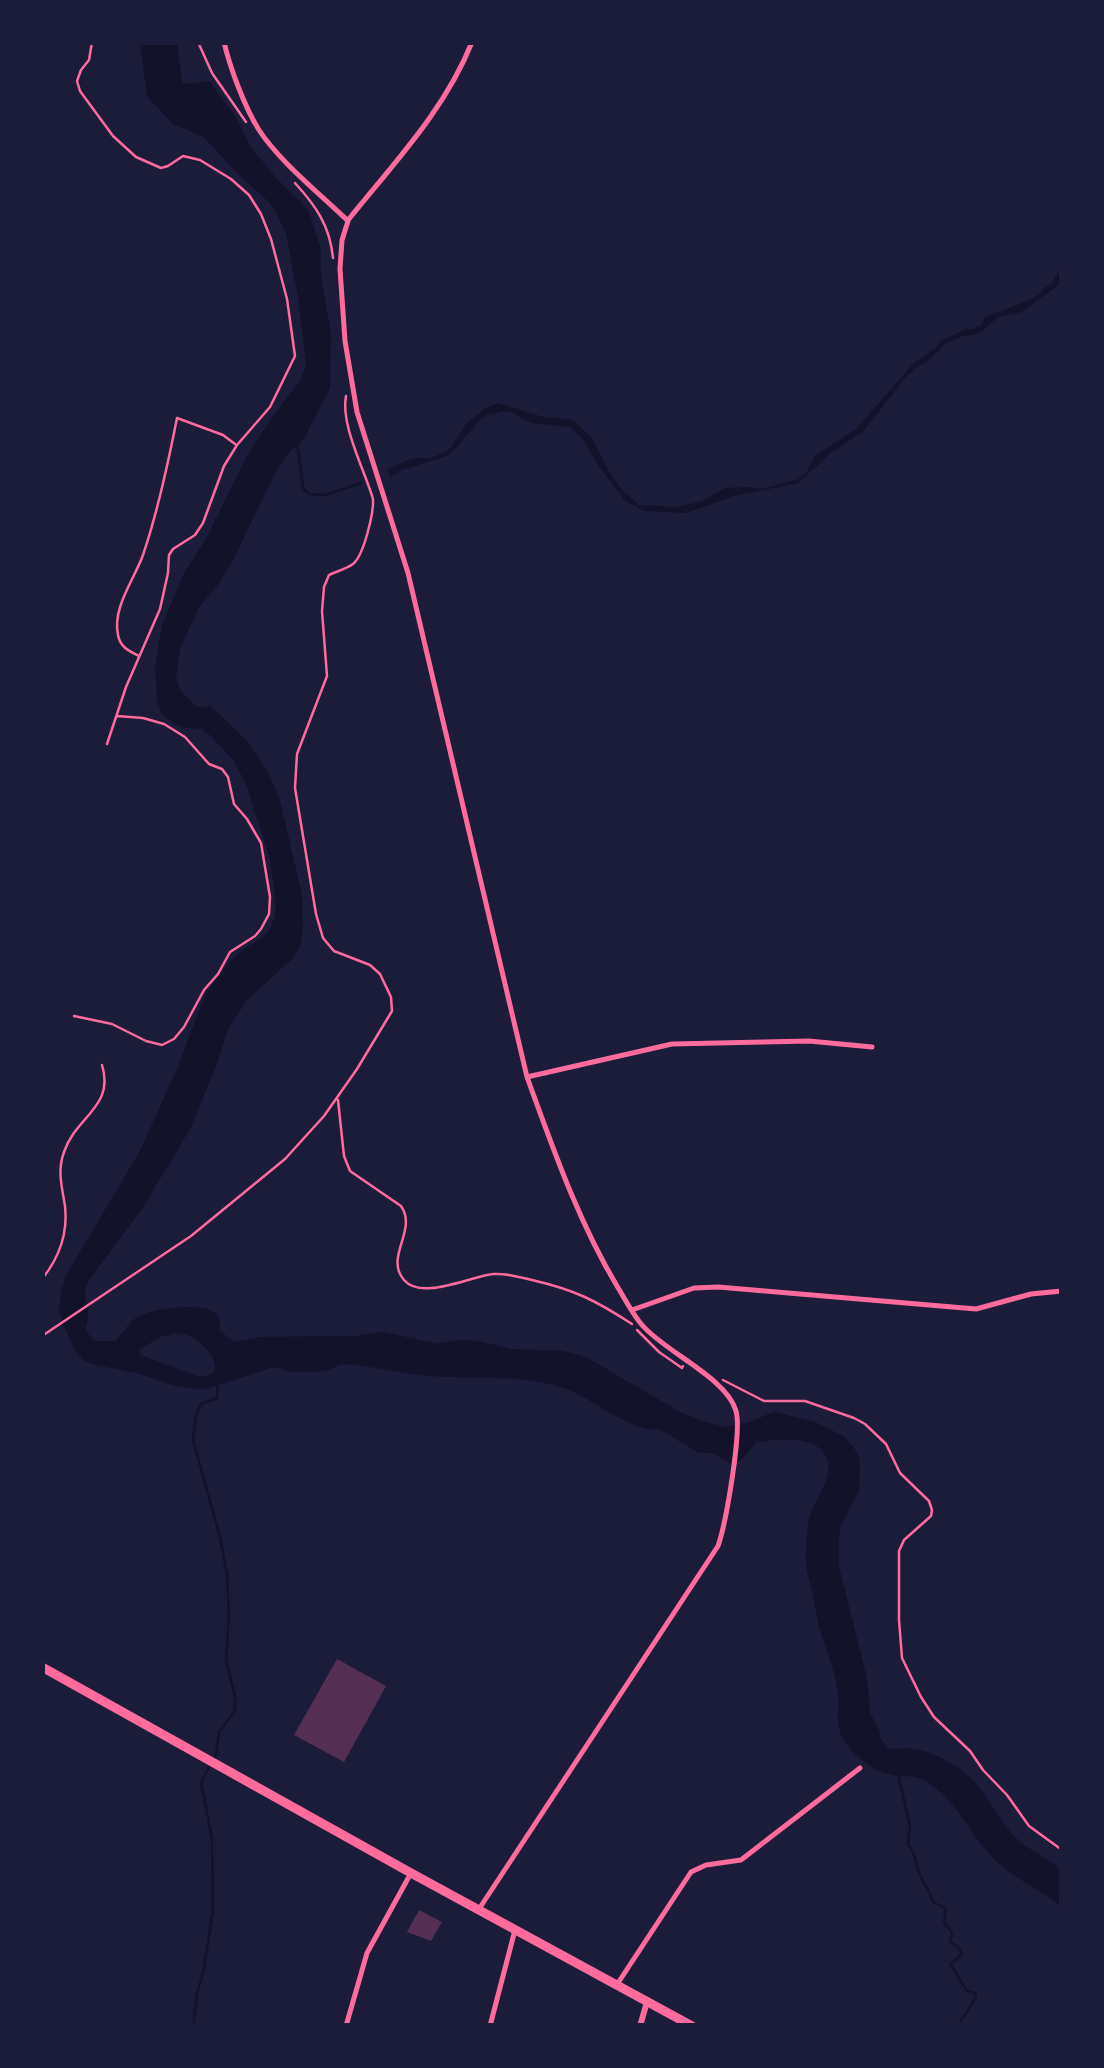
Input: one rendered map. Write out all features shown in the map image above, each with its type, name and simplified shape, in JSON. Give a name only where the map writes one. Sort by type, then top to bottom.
[{"type":"main road","points":[[42,1666],[692,2026]]},
{"type":"street","points":[[224,42],[228,63],[259,130],[293,169],[348,220]]},
{"type":"street","points":[[472,42],[436,112],[348,220],[340,269],[345,341],[357,412],[408,574],[527,1076],[596,1250],[632,1310],[642,1325],[673,1353],[724,1390],[736,1408],[738,1424],[725,1524],[718,1546],[479,1909]]},
{"type":"street","points":[[527,1076],[672,1044],[809,1040],[872,1046]]},
{"type":"street","points":[[632,1310],[694,1288],[976,1309],[1031,1294],[1062,1291]]},
{"type":"street","points":[[618,1984],[691,1872],[706,1865],[741,1860],[860,1768]]},
{"type":"street","points":[[346,2026],[367,1954],[411,1873]]},
{"type":"street","points":[[490,2026],[516,1930]]},
{"type":"street","points":[[640,2026],[647,2002]]},
{"type":"path","points":[[92,42],[89,60],[77,81],[80,92],[136,158],[161,168],[183,156],[200,160],[218,169],[248,195],[272,238],[287,299],[295,356],[270,407],[224,466],[203,524],[170,555],[160,609],[107,744]]},
{"type":"path","points":[[198,42],[212,73],[250,128]]},
{"type":"path","points":[[294,182],[320,212],[330,237],[334,268]]},
{"type":"path","points":[[42,1336],[214,1220],[285,1159],[338,1098],[390,1016],[393,1005],[380,974],[370,965],[334,951],[322,938],[295,788],[301,742],[327,676],[324,587],[329,575],[360,556],[374,505],[351,434],[344,402],[346,391]]},
{"type":"path","points":[[140,657],[120,643],[116,632],[167,470],[177,418],[222,435],[237,446]]},
{"type":"path","points":[[74,1016],[112,1024],[146,1042],[162,1045],[174,1039],[230,952],[255,936],[269,914],[261,843],[234,804],[228,777],[222,769],[209,764],[185,737],[164,724],[115,716]]},
{"type":"path","points":[[42,1279],[56,1260],[64,1228],[60,1162],[73,1132],[96,1107],[105,1089],[102,1064]]},
{"type":"path","points":[[338,1098],[344,1156],[350,1171],[405,1212],[406,1226],[397,1267],[411,1286],[432,1288],[504,1273],[557,1285],[591,1298],[632,1324],[660,1352],[683,1367]]},
{"type":"path","points":[[724,1380],[764,1401],[804,1401],[860,1420],[881,1438],[900,1473],[929,1501],[931,1516],[904,1540],[899,1551],[902,1658],[927,1708],[939,1723],[970,1751],[1028,1826],[1062,1850]]},
{"type":"shaded area","points":[[140,43],[177,43],[182,82],[209,81],[235,116],[251,147],[308,209],[321,250],[331,334],[330,388],[303,440],[276,471],[232,562],[198,609],[180,649],[176,677],[180,690],[196,706],[210,705],[247,741],[270,776],[280,801],[302,895],[301,944],[292,959],[247,1000],[228,1029],[190,1129],[143,1207],[90,1279],[85,1296],[87,1332],[96,1341],[115,1341],[137,1317],[190,1307],[211,1310],[220,1321],[220,1331],[234,1342],[259,1337],[383,1332],[438,1344],[478,1341],[512,1349],[563,1351],[586,1357],[680,1412],[705,1422],[726,1427],[774,1412],[815,1422],[845,1437],[860,1460],[859,1491],[841,1525],[839,1566],[867,1678],[870,1713],[880,1738],[889,1749],[913,1749],[941,1757],[974,1781],[1011,1833],[1061,1870],[1061,1906],[998,1863],[933,1786],[917,1778],[876,1769],[861,1760],[843,1739],[836,1680],[806,1563],[810,1516],[828,1473],[827,1458],[815,1445],[796,1440],[757,1442],[743,1458],[730,1463],[713,1453],[699,1453],[659,1429],[638,1427],[569,1390],[535,1381],[432,1376],[340,1364],[316,1372],[274,1367],[203,1390],[92,1364],[76,1352],[59,1310],[66,1275],[140,1151],[205,995],[231,960],[269,930],[276,904],[270,859],[246,784],[234,761],[211,736],[202,729],[180,727],[162,715],[155,668],[162,625],[185,571],[206,539],[247,456],[301,379],[306,364],[298,297],[286,234],[270,203],[204,137],[173,124],[147,96]],"holes":[[[175,1333],[190,1336],[205,1347],[214,1361],[214,1372],[197,1376],[141,1355],[139,1350]]]},
{"type":"shaded area","points":[[1061,268],[1061,283],[1022,312],[998,317],[979,334],[945,344],[903,380],[864,431],[831,453],[798,483],[734,496],[686,513],[644,511],[624,500],[570,427],[537,424],[505,411],[486,415],[447,456],[390,477],[387,469],[413,458],[432,458],[450,449],[467,423],[498,403],[575,422],[591,437],[623,491],[639,505],[676,507],[703,501],[725,488],[762,489],[799,479],[815,456],[856,429],[913,364],[940,341],[982,325],[985,317],[1040,294]]},
{"type":"building","points":[[337,1659],[386,1686],[344,1762],[294,1735]]},
{"type":"building","points":[[419,1910],[442,1922],[431,1941],[407,1932]]},
{"type":"waterway","points":[[297,441],[303,488],[309,494],[325,495],[361,483]]},
{"type":"waterway","points":[[213,1760],[219,1732],[235,1711],[235,1697],[226,1660],[227,1574],[193,1440],[201,1404],[217,1398],[218,1383]]},
{"type":"waterway","points":[[193,2026],[213,1911],[212,1839],[201,1782],[209,1767]]},
{"type":"waterway","points":[[898,1774],[910,1826],[908,1844],[933,1902],[946,1909],[944,1922],[952,1933],[950,1942],[962,1954],[952,1967],[967,1991],[976,1997],[958,2026]]}]
